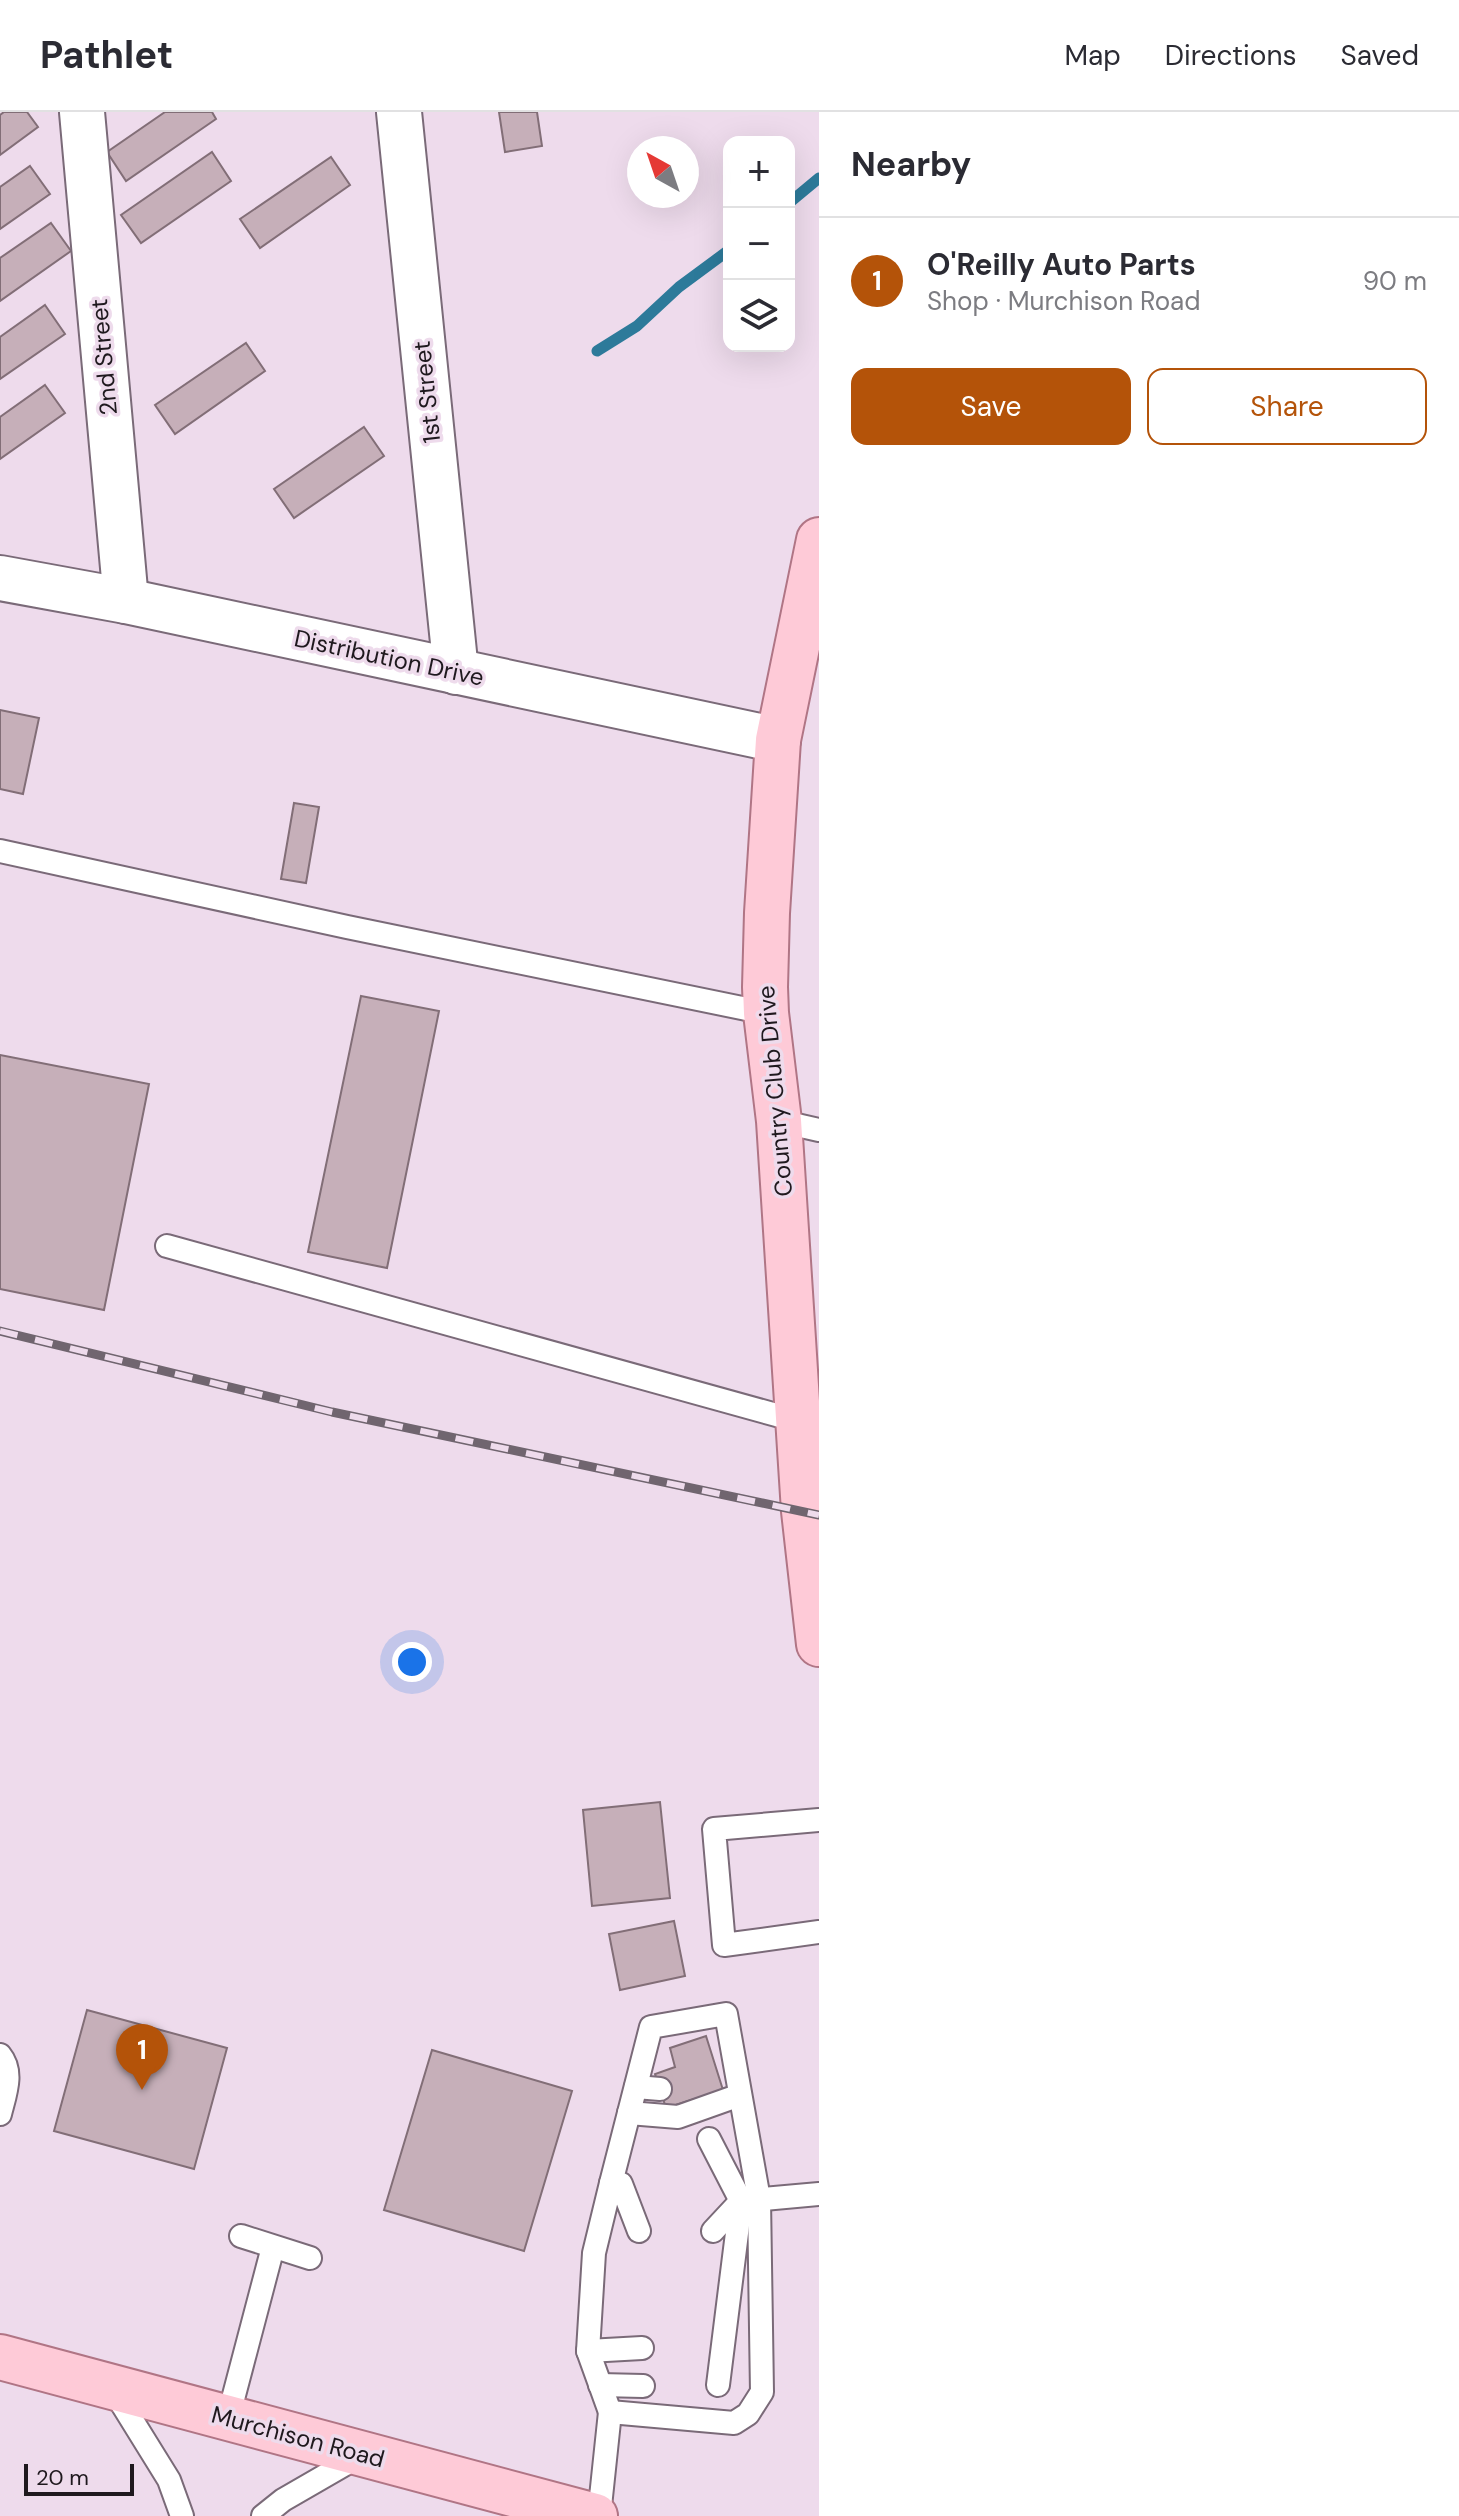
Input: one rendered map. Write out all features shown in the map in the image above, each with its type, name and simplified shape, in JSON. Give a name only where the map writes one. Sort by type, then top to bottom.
[{"type":"main road","name":"Country Club Drive","points":[[819,540],[778,740],[767,913],[766,1013],[799,1126],[798,1421],[804,1511],[819,1644]]},
{"type":"main road","name":"Murchison Road","points":[[0,2357],[578,2514]]},
{"type":"street","name":"2nd Street","points":[[82,112],[126,601]]},
{"type":"street","name":"1st Street","points":[[399,112],[456,672]]},
{"type":"street","name":"Distribution Drive","points":[[0,578],[126,601],[778,740]]},
{"type":"lane","points":[[0,851],[347,927],[766,1013]]},
{"type":"lane","points":[[167,1246],[798,1421]]},
{"type":"lane","points":[[819,1820],[714,1829],[724,1945],[819,1932]]},
{"type":"lane","points":[[610,2412],[734,2423],[748,2414],[762,2392],[750,2200],[740,2095],[726,2066],[726,2014],[651,2027],[629,2113],[623,2182],[639,2231]]},
{"type":"lane","points":[[0,2055],[6,2062],[8,2079],[0,2114]]},
{"type":"lane","points":[[636,2087],[660,2089]]},
{"type":"lane","points":[[629,2113],[678,2117],[740,2095]]},
{"type":"lane","points":[[709,2139],[750,2200],[718,2385]]},
{"type":"lane","points":[[578,2514],[610,2412],[588,2351],[594,2253],[636,2141]]},
{"type":"lane","points":[[711,2180],[750,2200],[819,2194]]},
{"type":"lane","points":[[713,2231],[750,2200]]},
{"type":"lane","points":[[714,2347],[750,2200]]},
{"type":"lane","points":[[241,2236],[310,2258]]},
{"type":"lane","points":[[228,2418],[273,2247]]},
{"type":"lane","points":[[588,2351],[642,2348]]},
{"type":"lane","points":[[600,2385],[643,2386]]},
{"type":"lane","points":[[112,2387],[169,2480],[182,2516]]},
{"type":"lane","points":[[263,2516],[283,2500],[363,2454]]},
{"type":"building","points":[[4,112],[27,112],[38,127],[0,155],[0,115]]},
{"type":"building","points":[[165,112],[212,112],[216,119],[126,181],[107,152]]},
{"type":"building","points":[[499,112],[537,112],[542,146],[505,152]]},
{"type":"building","points":[[212,152],[231,181],[141,243],[121,215]]},
{"type":"building","points":[[331,157],[350,185],[260,248],[240,219]]},
{"type":"building","points":[[30,166],[50,194],[0,229],[0,187]]},
{"type":"building","points":[[51,223],[71,251],[0,301],[0,258]]},
{"type":"building","points":[[45,305],[65,334],[0,379],[0,337]]},
{"type":"building","points":[[246,343],[265,371],[175,434],[155,405]]},
{"type":"building","points":[[45,385],[65,413],[0,459],[0,417]]},
{"type":"building","points":[[364,427],[384,456],[294,518],[274,489]]},
{"type":"building","points":[[0,710],[39,718],[23,794],[0,789]]},
{"type":"building","points":[[294,803],[319,807],[306,883],[281,879]]},
{"type":"building","points":[[361,996],[439,1011],[387,1268],[308,1252]]},
{"type":"building","points":[[0,1055],[149,1084],[104,1310],[0,1289]]},
{"type":"building","points":[[660,1802],[670,1898],[592,1906],[583,1810]]},
{"type":"building","points":[[674,1921],[685,1976],[620,1990],[609,1934]]},
{"type":"building","points":[[87,2010],[227,2048],[194,2169],[54,2131]]},
{"type":"building","points":[[706,2036],[723,2090],[666,2108],[655,2074],[675,2067],[670,2048]]},
{"type":"building","points":[[432,2050],[572,2091],[524,2251],[384,2210]]},
{"type":"waterway","points":[[795,198],[819,178]]},
{"type":"waterway","points":[[597,351],[637,326],[679,287],[723,254]]},
{"type":"railway","points":[[0,1331],[332,1412],[819,1515]]},
{"type":"place","name":"O'Reilly Auto Parts","points":[[142,2090]]}]
